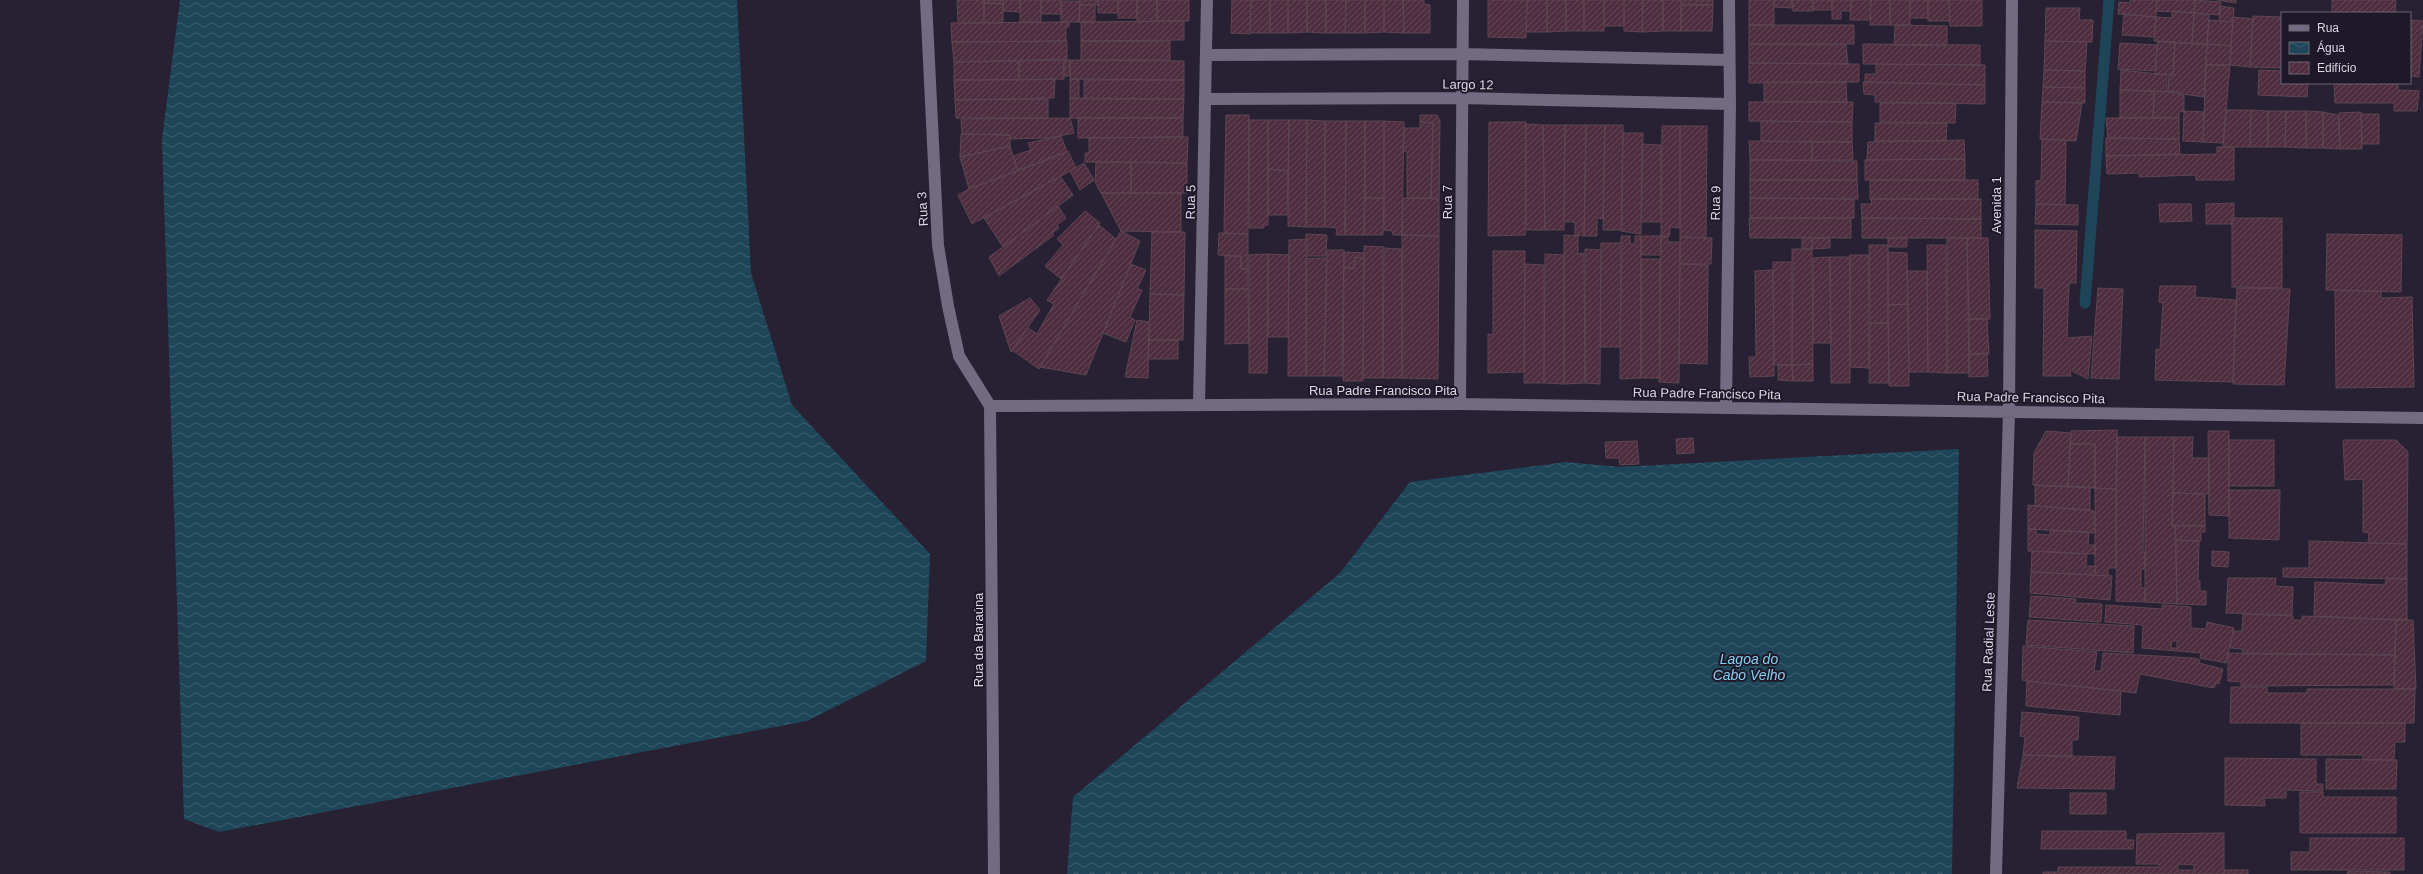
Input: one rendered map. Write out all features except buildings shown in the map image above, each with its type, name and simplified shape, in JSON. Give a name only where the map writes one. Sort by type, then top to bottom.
[{"type":"street","name":"Rua 3","points":[[926,0],[938,245],[946,299],[959,356],[990,406]]},
{"type":"street","name":"Rua 5","points":[[1199,405],[1207,0]]},
{"type":"street","name":"Rua 7","points":[[1460,404],[1461,98],[1463,0]]},
{"type":"street","name":"Rua 9","points":[[1726,407],[1730,104],[1728,60],[1729,0]]},
{"type":"street","name":"Avenida 1","points":[[2009,411],[2012,0]]},
{"type":"street","points":[[1207,55],[1462,54],[1728,60]]},
{"type":"street","name":"Largo 12","points":[[1206,99],[1461,98],[1730,104]]},
{"type":"street","name":"Rua Padre Francisco Pita","points":[[990,406],[1460,404],[2423,418]]},
{"type":"street","name":"Rua da Baraúna","points":[[990,406],[994,874]]},
{"type":"street","name":"Rua Radial Leste","points":[[1996,874],[2009,411]]},
{"type":"water","points":[[180,0],[737,0],[751,273],[792,405],[930,554],[926,661],[807,721],[219,832],[184,819],[162,139]]},
{"type":"water","name":"Lagoa do Cabo Velho","points":[[1959,449],[1952,874],[1067,874],[1073,797],[1340,573],[1410,482],[1566,462],[1620,467]]},
{"type":"waterway","points":[[2085,303],[2109,0]]}]
